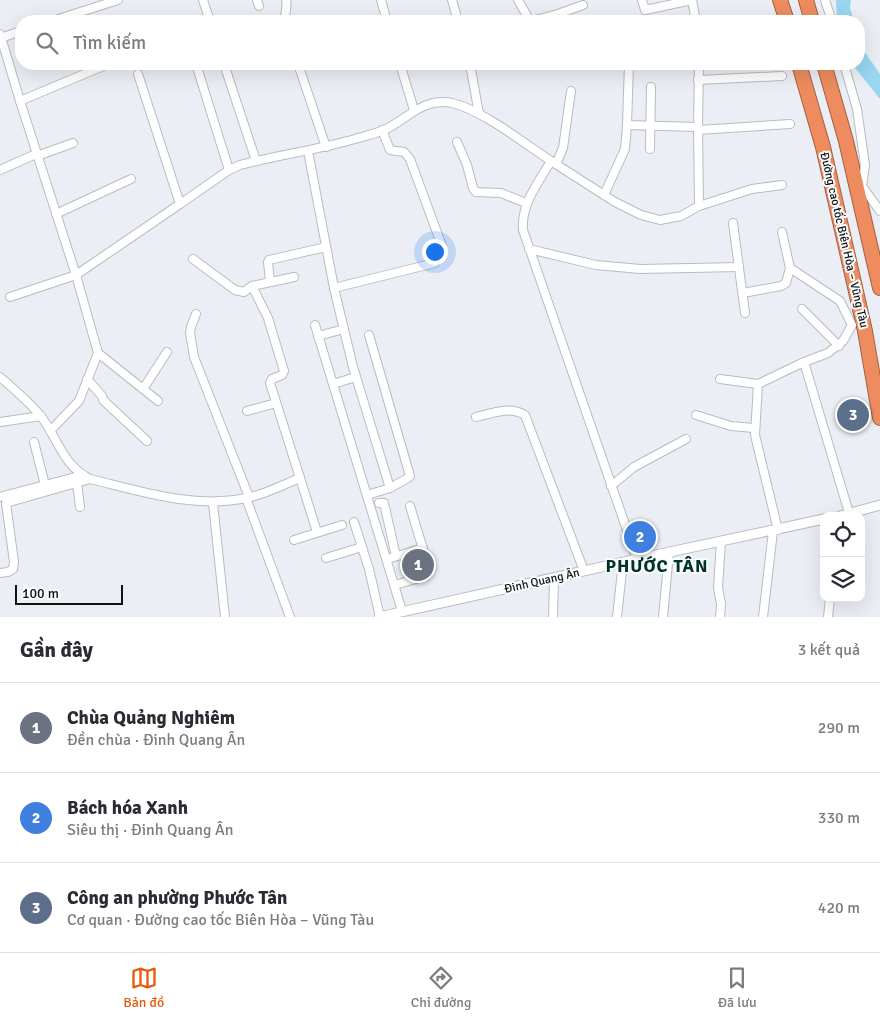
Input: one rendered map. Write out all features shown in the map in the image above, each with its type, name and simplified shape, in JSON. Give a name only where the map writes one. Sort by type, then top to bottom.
[{"type":"highway","points":[[780,0],[785,15]]},
{"type":"highway","points":[[806,0],[810,15]]},
{"type":"highway","name":"Đường cao tốc Biên Hòa – Vũng Tàu","points":[[801,70],[823,147],[865,331],[880,418]]},
{"type":"highway","name":"Đường cao tốc Biên Hòa – Vũng Tàu","points":[[826,70],[846,141],[880,288]]},
{"type":"street","points":[[71,15],[118,0]]},
{"type":"street","points":[[203,0],[208,15]]},
{"type":"street","points":[[284,15],[287,6],[286,0]]},
{"type":"street","points":[[381,0],[385,15]]},
{"type":"street","points":[[452,0],[456,15]]},
{"type":"street","points":[[518,0],[527,15]]},
{"type":"street","points":[[642,0],[645,10],[692,0],[695,15]]},
{"type":"street","points":[[825,0],[830,15]]},
{"type":"street","points":[[566,15],[583,5]]},
{"type":"street","points":[[15,32],[1,36],[36,155],[76,275],[98,353],[158,401]]},
{"type":"street","points":[[20,101],[94,70]]},
{"type":"street","points":[[198,70],[229,170]]},
{"type":"street","points":[[226,70],[256,161]]},
{"type":"street","points":[[300,70],[326,147]]},
{"type":"street","points":[[402,70],[414,110]]},
{"type":"street","points":[[471,70],[479,114]]},
{"type":"street","points":[[604,195],[624,149],[627,125],[629,70]]},
{"type":"street","points":[[699,70],[699,206]]},
{"type":"street","points":[[846,70],[857,109],[865,165],[862,186],[880,211]]},
{"type":"street","points":[[138,74],[180,204]]},
{"type":"street","points":[[698,80],[782,76]]},
{"type":"street","points":[[650,149],[651,87]]},
{"type":"street","points":[[570,91],[564,140],[553,162],[526,203],[523,212],[523,230],[637,559]]},
{"type":"street","points":[[10,297],[76,275],[229,170],[256,161],[326,147],[382,130],[429,103],[452,103],[479,114],[615,202],[641,216],[660,220],[681,216],[699,206],[752,189],[782,185]]},
{"type":"street","points":[[627,125],[698,128],[790,124]]},
{"type":"street","points":[[382,130],[390,150],[404,152],[410,159],[442,246]]},
{"type":"street","points":[[456,142],[467,165],[473,188],[476,192],[501,193],[526,203]]},
{"type":"street","points":[[0,170],[36,155],[73,143]]},
{"type":"street","points":[[308,151],[334,288],[356,377],[390,488]]},
{"type":"street","points":[[56,214],[131,179]]},
{"type":"street","points":[[733,224],[745,313]]},
{"type":"street","points":[[743,293],[780,286],[786,282],[790,268],[782,232]]},
{"type":"street","points":[[270,281],[269,260],[326,247]]},
{"type":"street","points":[[529,249],[605,266],[640,269],[739,267]]},
{"type":"street","points":[[193,259],[235,290],[244,292],[252,286],[294,277]]},
{"type":"street","points":[[334,288],[435,263]]},
{"type":"street","points":[[720,379],[758,384],[828,353],[843,341],[852,325],[840,300],[790,268]]},
{"type":"street","points":[[252,286],[268,318],[284,371],[282,375],[270,381],[317,532]]},
{"type":"street","points":[[802,309],[839,346]]},
{"type":"street","points":[[196,314],[190,333],[194,357],[248,498],[290,617]]},
{"type":"street","points":[[315,325],[402,611]]},
{"type":"street","points":[[318,336],[344,329]]},
{"type":"street","points":[[367,495],[390,488],[408,478],[410,473],[369,335]]},
{"type":"street","points":[[144,390],[167,352]]},
{"type":"street","points":[[50,431],[79,401],[98,353]]},
{"type":"street","points":[[804,362],[843,512]]},
{"type":"street","points":[[333,384],[356,377]]},
{"type":"street","points":[[1,379],[40,416],[68,462],[86,477]]},
{"type":"street","points":[[87,379],[104,400],[147,441]]},
{"type":"street","points":[[758,384],[754,428],[775,530],[763,617]]},
{"type":"street","points":[[247,411],[276,402]]},
{"type":"street","points":[[476,417],[506,410],[517,411],[525,415],[584,571]]},
{"type":"street","points":[[696,415],[731,426],[754,428]]},
{"type":"street","points":[[0,422],[40,416]]},
{"type":"street","points":[[612,486],[634,466],[686,439]]},
{"type":"street","points":[[34,442],[46,485]]},
{"type":"street","points":[[0,497],[86,477],[165,496],[212,503],[248,498],[300,478]]},
{"type":"street","points":[[0,573],[8,572],[13,568],[14,562],[6,503],[77,483],[86,477]]},
{"type":"street","points":[[77,483],[80,507]]},
{"type":"street","points":[[212,503],[225,617]]},
{"type":"street","points":[[379,503],[384,503],[396,556]]},
{"type":"street","points":[[395,585],[426,576],[429,569],[410,506]]},
{"type":"street","points":[[856,512],[880,506]]},
{"type":"street","name":"Đinh Quang Ân","points":[[379,617],[402,611],[412,613],[623,562],[820,520]]},
{"type":"street","points":[[354,522],[379,617]]},
{"type":"street","points":[[294,540],[342,524]]},
{"type":"street","points":[[720,617],[722,604],[718,588],[721,541]]},
{"type":"street","points":[[326,558],[362,547]]},
{"type":"street","points":[[386,560],[423,548]]},
{"type":"street","points":[[663,617],[669,553]]},
{"type":"street","points":[[617,617],[623,562]]},
{"type":"street","points":[[553,617],[554,579]]},
{"type":"street","points":[[828,617],[830,602]]},
{"type":"water","points":[[836,0],[851,0],[850,8],[852,15],[837,15]]},
{"type":"water","points":[[865,52],[880,74],[880,99],[857,70],[865,70]]},
{"type":"place","name":"Công an phường Phước Tân","points":[[853,415]]},
{"type":"place","name":"Bách hóa Xanh","points":[[640,537]]},
{"type":"place","name":"Chùa Quảng Nghiêm","points":[[418,565]]},
{"type":"district","name":"PHƯỚC TÂN","points":[[657,566]]}]
